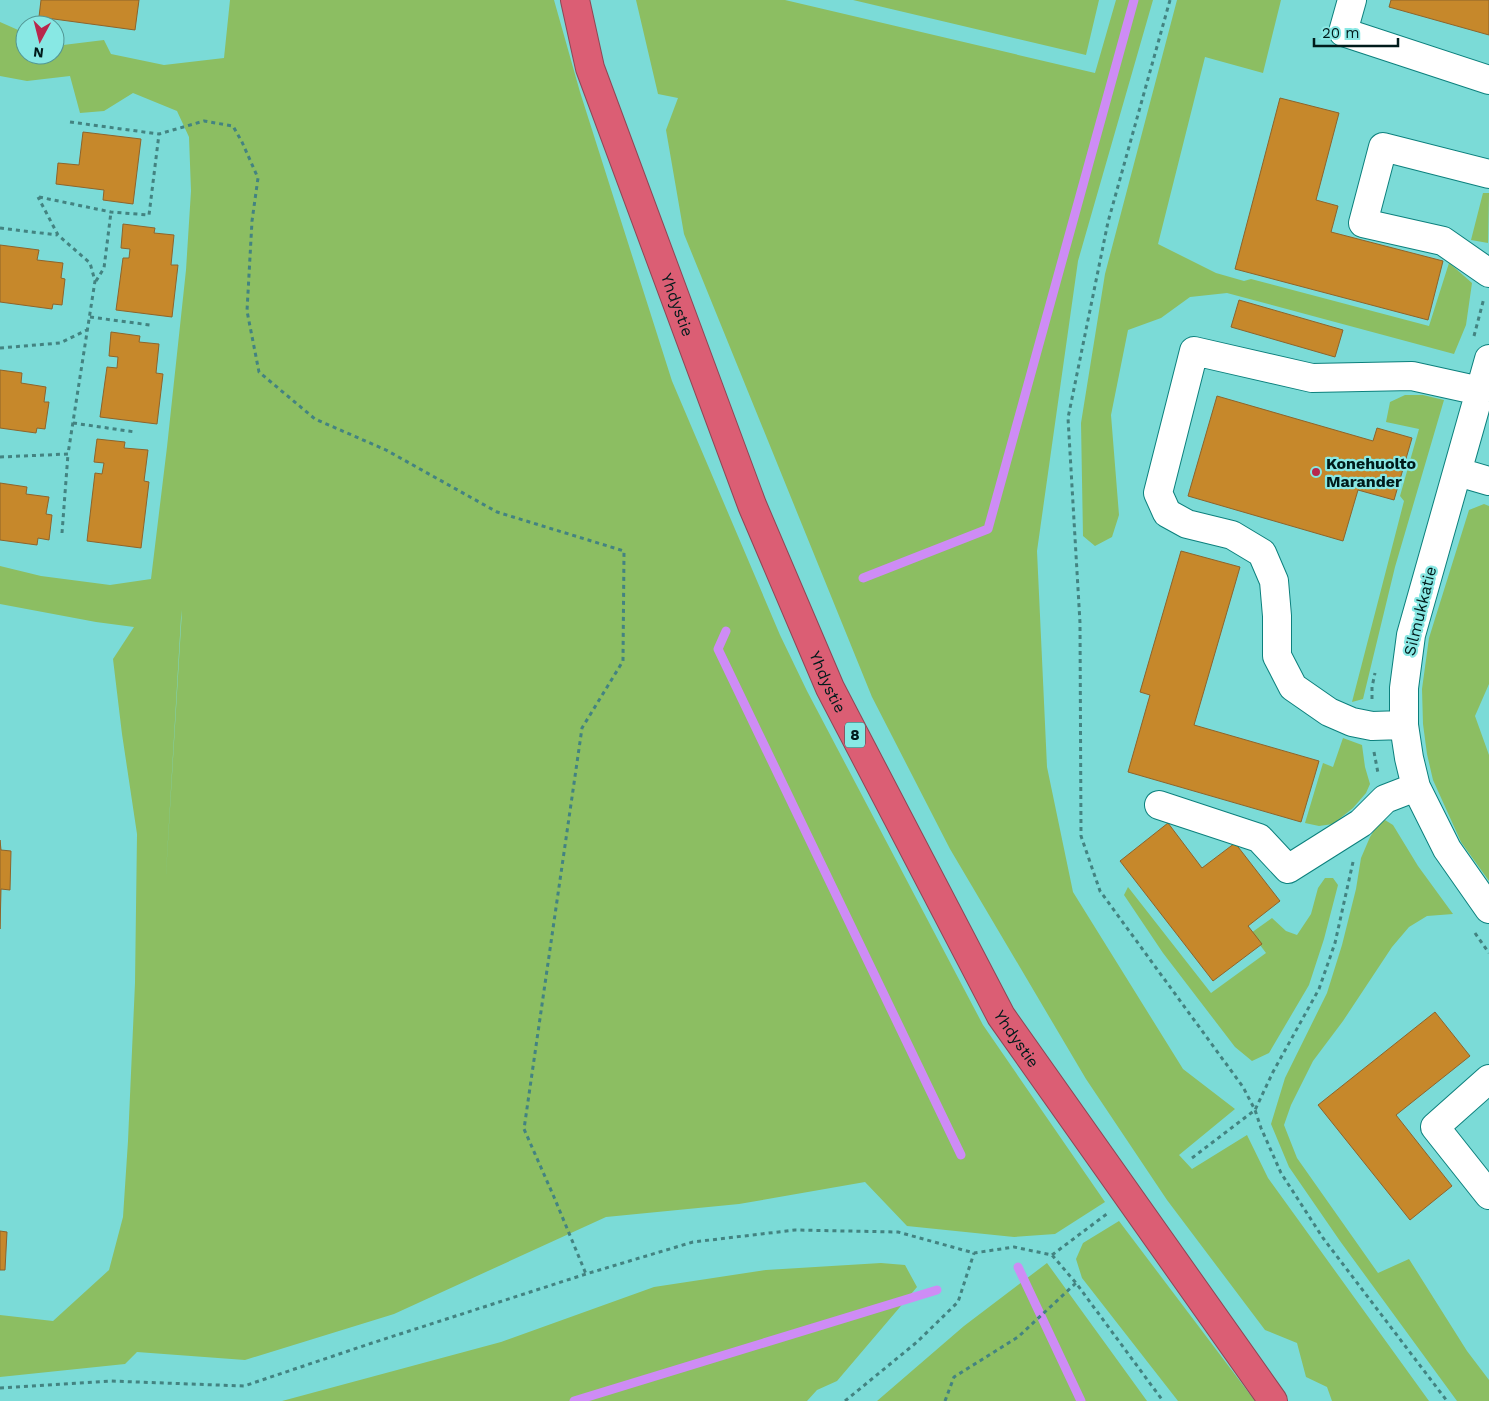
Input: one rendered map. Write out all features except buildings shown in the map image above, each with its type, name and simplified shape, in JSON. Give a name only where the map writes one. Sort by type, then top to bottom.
[{"type":"highway","name":"Yhdystie","points":[[575,0],[590,68],[748,496],[830,688],[1001,1016],[1273,1401]]},
{"type":"street","points":[[1352,0],[1343,32],[1489,80]]},
{"type":"street","points":[[1489,174],[1383,147],[1363,223],[1443,241],[1489,273]]},
{"type":"street","points":[[1404,725],[1372,726],[1352,722],[1329,712],[1293,687],[1277,656],[1277,616],[1274,581],[1262,553],[1232,535],[1187,524],[1167,513],[1158,493],[1194,351],[1312,378],[1412,376],[1480,391]]},
{"type":"street","name":"Silmukkatie","points":[[1489,359],[1411,635],[1404,688],[1404,725],[1416,787],[1447,850],[1489,909]]},
{"type":"street","points":[[1458,472],[1489,481]]},
{"type":"street","points":[[1159,805],[1259,838],[1288,869],[1361,822],[1385,799],[1416,787]]},
{"type":"street","points":[[1489,1079],[1434,1127],[1489,1194]]},
{"type":"path","points":[[1170,0],[1108,222],[1068,418],[1080,623],[1081,836],[1100,891],[1243,1087],[1255,1110],[1281,1172],[1323,1238],[1447,1401]]},
{"type":"path","points":[[70,122],[160,134],[204,121],[233,126],[258,178],[252,222],[247,311],[259,372],[315,419],[386,450],[497,512],[624,551],[623,661],[582,728],[524,1129],[586,1274]]},
{"type":"path","points":[[62,533],[68,454],[95,282],[90,263],[58,235],[38,197],[111,212],[149,215],[160,134]]},
{"type":"path","points":[[95,282],[104,268],[111,212]]},
{"type":"path","points":[[0,228],[58,235]]},
{"type":"path","points":[[90,317],[150,325]]},
{"type":"path","points":[[0,348],[60,343],[88,330]]},
{"type":"path","points":[[73,423],[134,432]]},
{"type":"path","points":[[0,457],[68,454]]},
{"type":"path","points":[[1192,1158],[1255,1110],[1273,1072],[1319,989],[1335,943],[1361,822]]},
{"type":"path","points":[[1052,1254],[1112,1210]]},
{"type":"path","points":[[0,1388],[111,1381],[244,1386],[586,1274],[693,1242],[795,1230],[898,1232],[974,1253],[1014,1247],[1052,1254],[1076,1283],[1163,1401]]},
{"type":"path","points":[[845,1401],[918,1342],[958,1302],[974,1253]]},
{"type":"path","points":[[945,1401],[954,1378],[1018,1338],[1076,1283]]},
{"type":"green space","points":[[230,0],[554,0],[580,92],[672,381],[780,635],[807,691],[983,1025],[1105,1202],[1055,1234],[1014,1237],[907,1226],[865,1182],[739,1204],[606,1217],[394,1314],[245,1360],[137,1352],[125,1364],[0,1377],[0,1315],[53,1321],[109,1270],[123,1217],[135,983],[137,834],[113,659],[134,627],[96,622],[0,604],[0,566],[41,576],[110,585],[151,579],[186,270],[191,191],[189,137],[177,111],[133,93],[104,111],[80,113],[70,76],[27,81],[0,76],[0,22],[15,29],[15,65],[65,65],[65,45],[104,40],[111,54],[164,65],[224,58]],"holes":[[[182,610],[165,891],[181,618]]]},
{"type":"green space","points":[[636,0],[785,0],[1095,73],[1116,0],[1153,0],[1078,261],[1037,551],[1047,767],[1073,892],[1183,1069],[1235,1109],[1179,1155],[1192,1169],[1247,1135],[1268,1178],[1429,1401],[1332,1401],[1327,1387],[1306,1377],[1297,1343],[1265,1330],[1167,1200],[1086,1079],[950,849],[872,697],[684,234],[666,130],[678,98],[658,94]]},
{"type":"green space","points":[[853,0],[1099,0],[1086,55]]},
{"type":"green space","points":[[1177,0],[1281,0],[1263,73],[1205,57],[1158,244],[1216,273],[1244,281],[1251,279],[1429,326],[1449,263],[1472,283],[1466,325],[1454,354],[1227,293],[1190,297],[1161,318],[1128,330],[1111,415],[1119,515],[1112,537],[1095,546],[1083,536],[1081,423],[1105,274]]},
{"type":"green space","points":[[1483,193],[1489,193],[1488,243],[1471,240]]},
{"type":"green space","points":[[1405,395],[1423,395],[1444,400],[1395,567],[1363,699],[1352,702],[1404,501],[1400,496],[1419,429],[1386,422],[1390,402]]},
{"type":"green space","points":[[1484,504],[1489,506],[1489,684],[1475,716],[1489,755],[1489,881],[1461,842],[1433,780],[1423,724],[1422,689],[1429,638],[1469,510]]},
{"type":"green space","points":[[1343,738],[1362,745],[1370,784],[1366,793],[1353,808],[1333,824],[1319,826],[1305,823],[1323,763],[1333,767]]},
{"type":"green space","points":[[1385,820],[1393,825],[1418,866],[1453,914],[1427,916],[1409,927],[1392,947],[1343,1021],[1313,1061],[1291,1105],[1284,1125],[1297,1158],[1378,1273],[1409,1259],[1467,1351],[1489,1380],[1489,1401],[1457,1401],[1340,1241],[1289,1167],[1271,1124],[1285,1078],[1327,993],[1342,945],[1356,889],[1361,858],[1378,824]]},
{"type":"green space","points":[[1325,878],[1333,878],[1338,885],[1324,939],[1309,985],[1269,1053],[1252,1061],[1235,1047],[1163,953],[1124,895],[1128,887],[1211,993],[1266,953],[1251,933],[1272,918],[1286,931],[1297,935],[1311,914],[1318,888]]},
{"type":"green space","points":[[1119,1221],[1255,1401],[1178,1401],[1082,1278],[1076,1259],[1083,1243]]},
{"type":"green space","points":[[881,1263],[905,1265],[917,1287],[837,1381],[817,1390],[807,1401],[282,1401],[501,1342],[654,1287],[766,1270]]},
{"type":"green space","points":[[1047,1263],[1147,1401],[877,1401],[964,1326]]},
{"type":"waterway","points":[[863,578],[988,529],[1134,0]]},
{"type":"waterway","points":[[726,631],[718,649],[961,1155]]},
{"type":"waterway","points":[[1018,1267],[1081,1401]]},
{"type":"waterway","points":[[574,1401],[937,1290]]},
{"type":"place","name":"Konehuolto Marander","points":[[1316,472]]}]
